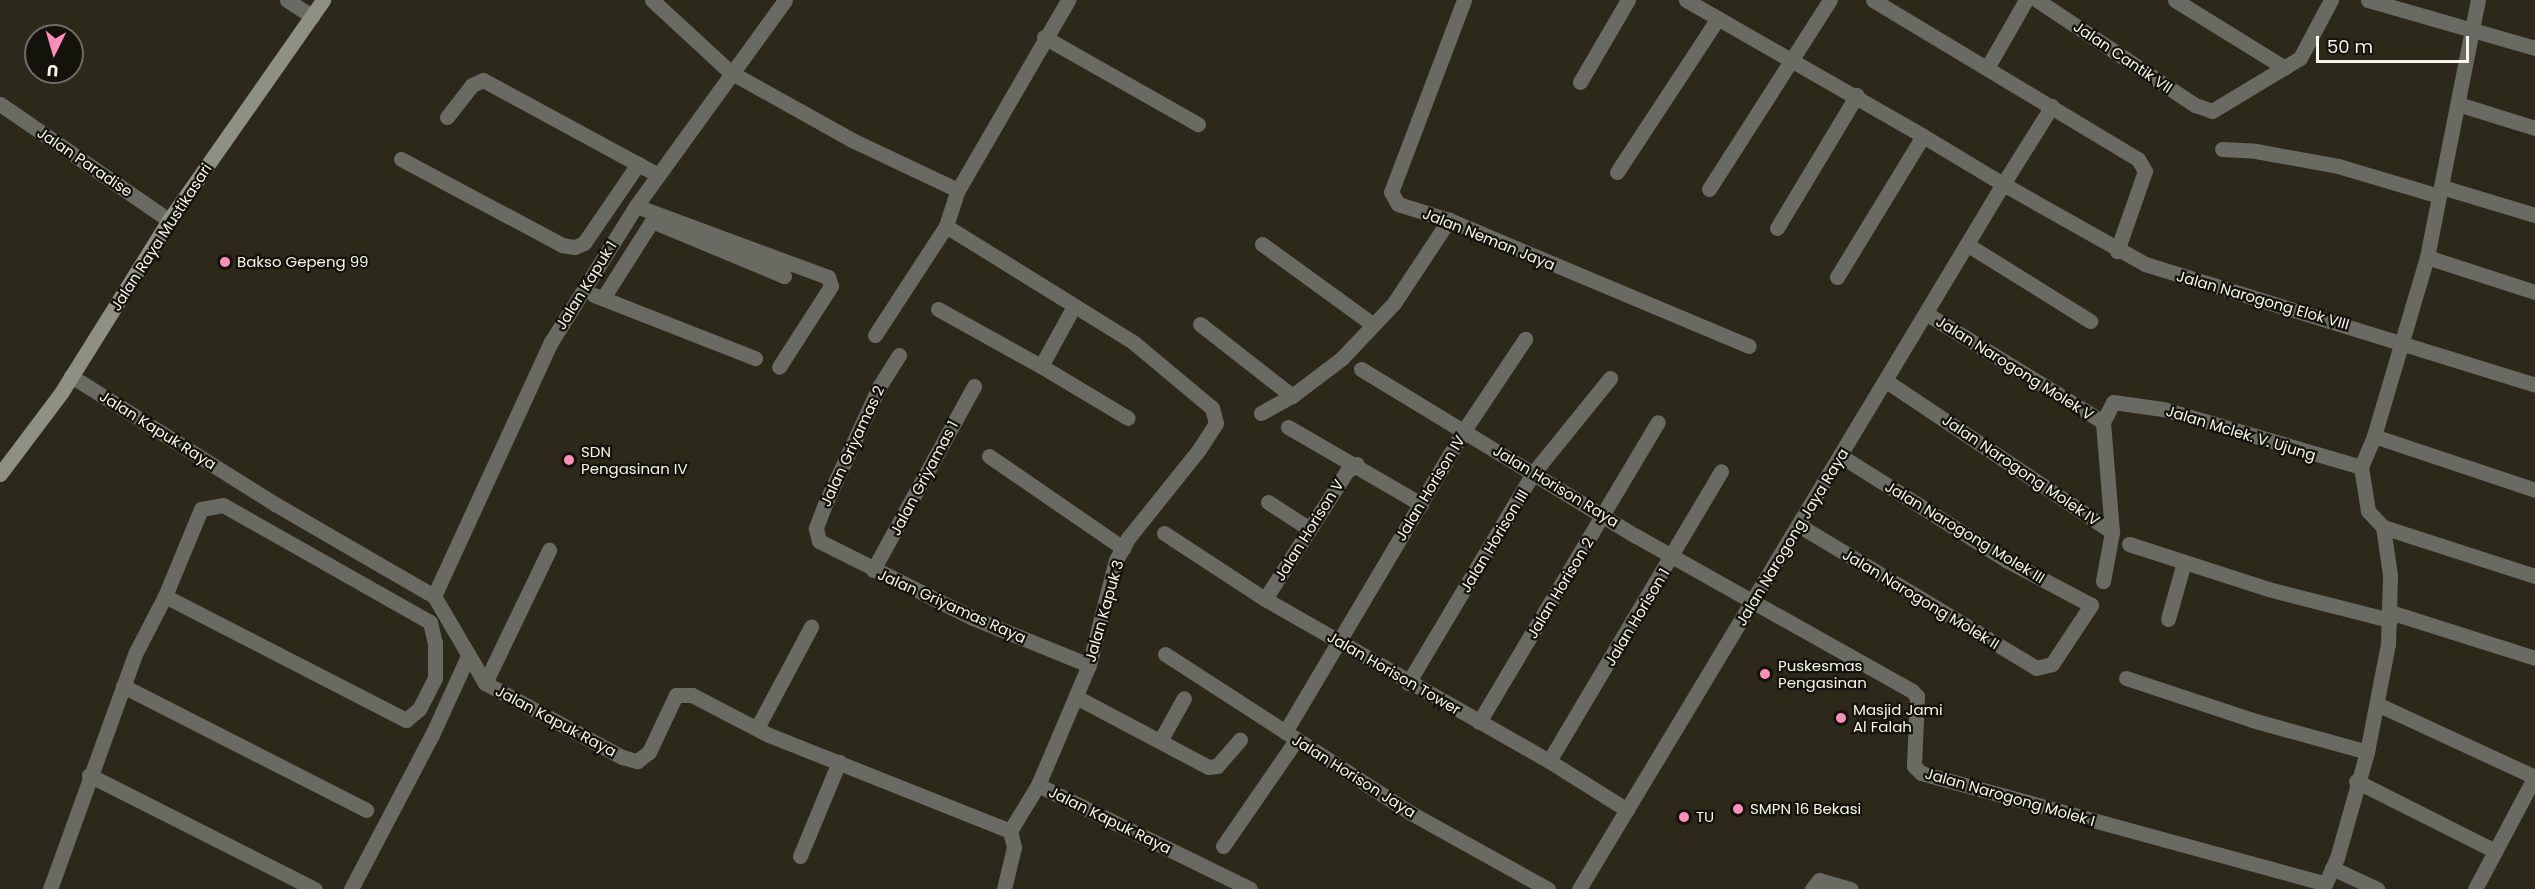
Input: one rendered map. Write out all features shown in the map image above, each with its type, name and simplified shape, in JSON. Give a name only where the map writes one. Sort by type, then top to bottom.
[{"type":"main road","name":"Jalan Raya Mustikasari","points":[[0,474],[71,376],[169,220],[323,0]]},
{"type":"street","points":[[287,0],[312,16]]},
{"type":"street","points":[[652,0],[730,72],[852,140],[958,190]]},
{"type":"street","name":"Jalan Kapuk 1","points":[[434,596],[551,342],[636,206],[730,72],[784,0]]},
{"type":"street","points":[[875,335],[946,226],[958,190],[1044,37],[1068,0]]},
{"type":"street","name":"Jalan Neman Jaya","points":[[1464,0],[1391,192],[1398,204],[1449,220],[1749,346]]},
{"type":"street","points":[[1580,82],[1628,0]]},
{"type":"street","name":"Jalan Narogong Elok VIII","points":[[1686,0],[1789,61],[1857,95],[2117,251],[2169,272],[2403,342],[2535,385]]},
{"type":"street","points":[[1709,189],[1830,0]]},
{"type":"street","points":[[1873,0],[2138,159],[2145,171],[2117,251]]},
{"type":"street","points":[[1987,68],[2026,0]]},
{"type":"street","name":"Jalan Cantik VII","points":[[2037,0],[2195,105],[2212,111],[2285,68]]},
{"type":"street","points":[[2175,0],[2285,68],[2308,47],[2331,0]]},
{"type":"street","points":[[2368,0],[2469,31],[2535,48]]},
{"type":"street","points":[[2323,886],[2332,868],[2379,705],[2390,616],[2391,575],[2382,527],[2368,511],[2361,467],[2374,436],[2427,258],[2458,104],[2469,31],[2478,0]]},
{"type":"street","points":[[1617,172],[1718,18]]},
{"type":"street","points":[[1044,37],[1198,124]]},
{"type":"street","points":[[447,117],[472,86],[483,80],[658,175]]},
{"type":"street","points":[[1777,228],[1857,95]]},
{"type":"street","name":"Jalan Paradise","points":[[0,104],[169,220]]},
{"type":"street","points":[[2458,104],[2535,129]]},
{"type":"street","name":"Jalan Narogong Jaya Raya","points":[[1579,889],[2052,106]]},
{"type":"street","points":[[1837,277],[1923,136]]},
{"type":"street","points":[[2222,149],[2256,151],[2338,166],[2535,215]]},
{"type":"street","points":[[401,159],[562,245],[575,247],[584,243],[638,164]]},
{"type":"street","points":[[636,206],[828,277],[831,286],[779,367]]},
{"type":"street","points":[[1262,413],[1292,396],[1342,358],[1405,287],[1449,220]]},
{"type":"street","points":[[603,298],[652,221],[784,276]]},
{"type":"street","points":[[946,226],[1073,308],[1041,366]]},
{"type":"street","points":[[1262,244],[1372,324]]},
{"type":"street","points":[[1968,245],[2090,321]]},
{"type":"street","points":[[2427,258],[2535,292]]},
{"type":"street","points":[[583,290],[755,358]]},
{"type":"street","name":"Jalan Kapuk 3","points":[[1038,785],[1089,665],[1109,584],[1123,548],[1216,423],[1212,408],[1157,361],[1133,342],[1073,308]]},
{"type":"street","points":[[938,309],[1041,366],[1128,418]]},
{"type":"street","name":"Jalan Narogong Molek V","points":[[1927,314],[2103,422]]},
{"type":"street","points":[[1200,324],[1292,396]]},
{"type":"street","name":"Jalan Horison IV","points":[[1223,846],[1291,736],[1338,640],[1463,432],[1525,339]]},
{"type":"street","name":"Jalan Griyamas 2","points":[[819,541],[816,528],[825,504],[880,385],[899,355]]},
{"type":"street","name":"Jalan Horison Raya","points":[[1361,369],[1463,432],[1534,471],[1752,602]]},
{"type":"street","name":"Jalan Kapuk Raya","points":[[71,376],[275,504],[434,596],[485,683],[622,757],[637,761],[649,752],[672,701],[682,693],[875,780],[1010,831],[1038,785],[1251,889]]},
{"type":"street","name":"Jalan Horison III","points":[[1408,683],[1534,471],[1610,378]]},
{"type":"street","name":"Jalan Narogong Molek IV","points":[[1887,381],[2112,532],[2103,581]]},
{"type":"street","name":"Jalan Griyamas 1","points":[[873,570],[974,386]]},
{"type":"street","name":"Jalan Mclek. V. Ujung","points":[[2103,422],[2113,402],[2163,409],[2361,467]]},
{"type":"street","points":[[2103,422],[2112,532]]},
{"type":"street","name":"Jalan Horison 2","points":[[1479,722],[1658,423]]},
{"type":"street","points":[[1288,427],[1358,464],[1421,504]]},
{"type":"street","points":[[2374,436],[2535,490]]},
{"type":"street","points":[[989,456],[1123,548]]},
{"type":"street","name":"Jalan Narogong Molek III","points":[[1841,456],[2006,561],[2091,605],[2052,664],[2044,668]]},
{"type":"street","name":"Jalan Horison V","points":[[1265,600],[1308,528],[1347,471],[1358,464]]},
{"type":"street","name":"Jalan Horison 1","points":[[1549,760],[1674,555],[1721,471]]},
{"type":"street","points":[[1268,502],[1308,528]]},
{"type":"street","points":[[52,888],[89,775],[123,687],[165,596],[201,509],[224,505],[430,622],[435,643],[435,678],[419,709],[406,720],[165,596]]},
{"type":"street","name":"Jalan Narogong Molek II","points":[[1800,525],[1967,628],[2036,668],[2044,668]]},
{"type":"street","points":[[2382,527],[2535,576]]},
{"type":"street","name":"Jalan Horison Tower","points":[[1164,533],[1265,600],[1338,640],[1408,683],[1549,760],[1627,810]]},
{"type":"street","name":"Jalan Griyamas Raya","points":[[819,541],[973,618],[1089,665]]},
{"type":"street","points":[[2129,544],[2323,604],[2390,616],[2535,658]]},
{"type":"street","points":[[485,683],[549,550]]},
{"type":"street","points":[[2168,619],[2184,562]]},
{"type":"street","name":"Jalan Narogong Molek I","points":[[1752,602],[1917,696],[1913,755],[1914,766],[1921,773],[2323,886]]},
{"type":"street","points":[[757,728],[811,627]]},
{"type":"street","name":"Jalan Horison Jaya","points":[[1165,654],[1409,812],[1548,889]]},
{"type":"street","points":[[351,889],[451,697],[468,656]]},
{"type":"street","points":[[2126,678],[2252,720],[2367,752]]},
{"type":"street","points":[[123,687],[366,810]]},
{"type":"street","points":[[1076,696],[1213,767],[1240,740]]},
{"type":"street","points":[[1160,741],[1184,698]]},
{"type":"street","points":[[2379,705],[2535,776],[2531,795],[2494,851],[2475,889]]},
{"type":"street","points":[[800,856],[839,762]]},
{"type":"street","points":[[89,775],[315,889]]},
{"type":"street","points":[[2356,781],[2494,851]]},
{"type":"street","points":[[1004,889],[1014,847],[1010,831]]},
{"type":"street","points":[[2332,868],[2378,889]]},
{"type":"street","points":[[1812,889],[1819,880],[1851,889]]},
{"type":"place","name":"Bakso Gepeng 99","points":[[225,262]]},
{"type":"place","name":"SDN Pengasinan IV","points":[[569,460]]},
{"type":"place","name":"Puskesmas Pengasinan","points":[[1765,674]]},
{"type":"place","name":"Masjid Jami Al Falah","points":[[1841,718]]},
{"type":"place","name":"SMPN 16 Bekasi","points":[[1738,809]]},
{"type":"place","name":"TU","points":[[1684,817]]}]
